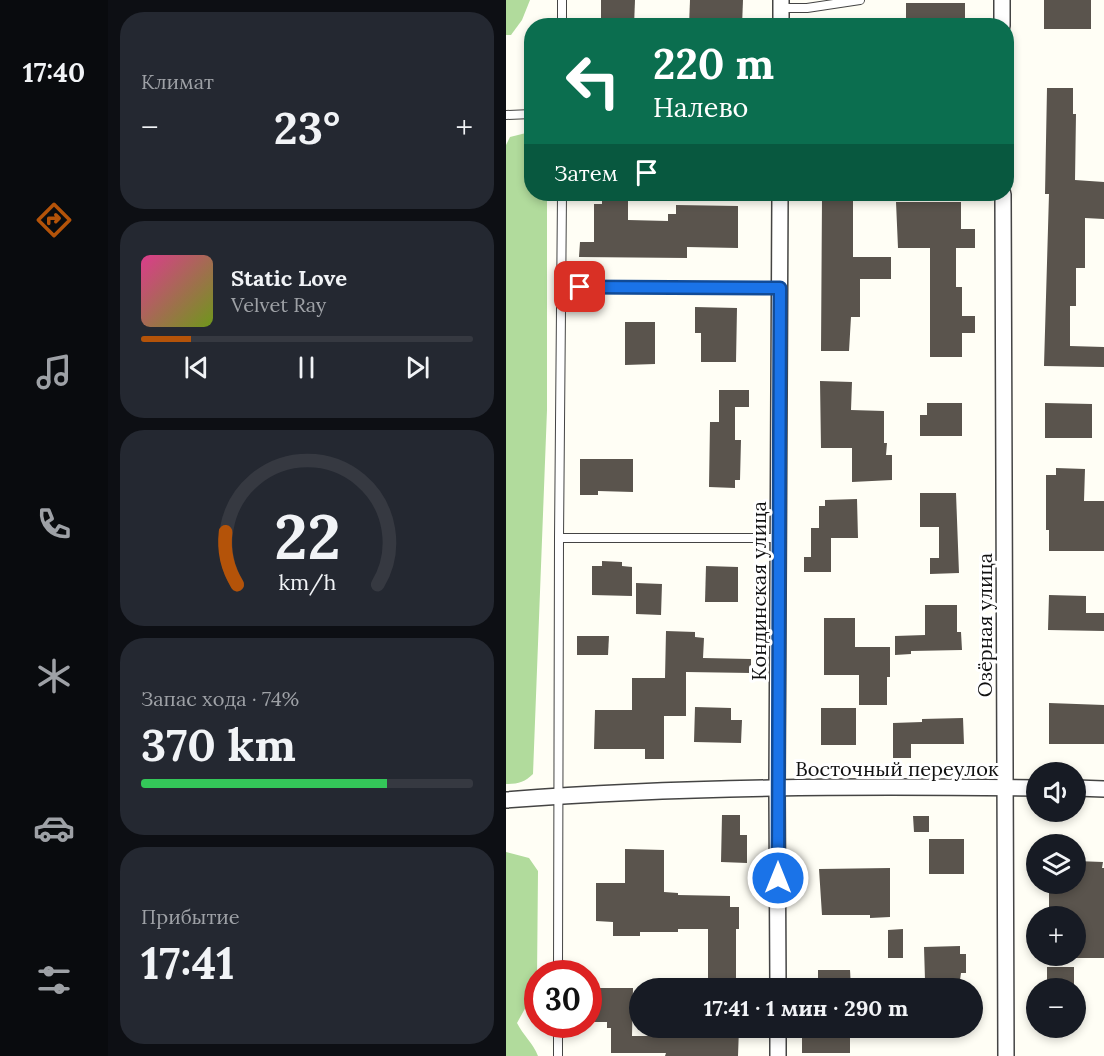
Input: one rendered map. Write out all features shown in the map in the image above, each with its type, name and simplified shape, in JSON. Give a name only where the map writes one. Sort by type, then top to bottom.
[{"type":"street","points":[[1002,0],[1002,18]]},
{"type":"street","name":"Кондинская улица","points":[[778,978],[780,201]]},
{"type":"street","name":"Озёрная улица","points":[[1003,201],[1006,1056]]},
{"type":"street","name":"Восточный переулок","points":[[506,800],[588,793],[777,789],[1026,788]]},
{"type":"street","points":[[1086,789],[1104,789]]},
{"type":"street","points":[[778,1038],[778,1056]]},
{"type":"lane","points":[[562,0],[562,18]]},
{"type":"lane","points":[[781,4],[807,8],[860,0]]},
{"type":"lane","points":[[506,115],[524,114]]},
{"type":"lane","points":[[558,960],[562,201]]},
{"type":"lane","points":[[561,287],[780,288]]},
{"type":"lane","points":[[559,538],[779,538]]},
{"type":"lane","points":[[558,1038],[558,1056]]},
{"type":"green space","points":[[506,0],[530,0],[522,20],[511,35],[506,35]]},
{"type":"green space","points":[[524,134],[524,201],[547,201],[547,410],[533,774],[521,782],[506,784],[506,145],[510,137]]},
{"type":"green space","points":[[506,852],[529,858],[538,871],[537,960],[524,960],[524,1010],[517,1023],[524,1038],[527,1038],[538,1056],[506,1056]]},
{"type":"building","points":[[601,0],[635,0],[634,18],[601,18]]},
{"type":"building","points":[[690,0],[743,0],[742,18],[689,18]]},
{"type":"building","points":[[1044,0],[1091,0],[1091,29],[1044,29]]},
{"type":"building","points":[[906,3],[965,3],[965,18],[906,18]]},
{"type":"building","points":[[1047,88],[1073,88],[1073,114],[1076,114],[1075,180],[1105,182],[1105,219],[1085,218],[1085,268],[1076,268],[1076,306],[1070,306],[1070,346],[1105,347],[1105,367],[1044,366],[1049,194],[1045,194]]},
{"type":"building","points":[[602,201],[628,201],[628,220],[668,221],[668,214],[676,214],[676,205],[738,206],[738,248],[687,247],[687,258],[579,257],[580,242],[594,242],[594,204],[602,204]]},
{"type":"building","points":[[822,201],[853,201],[853,257],[891,257],[891,279],[860,279],[860,317],[851,317],[849,351],[821,351]]},
{"type":"building","points":[[896,202],[961,202],[961,229],[975,229],[975,248],[956,248],[956,287],[962,287],[962,316],[975,316],[975,333],[962,333],[962,357],[930,357],[930,248],[898,248]]},
{"type":"building","points":[[695,307],[737,308],[736,362],[701,362],[701,333],[695,333]]},
{"type":"building","points":[[625,322],[655,322],[655,364],[625,365]]},
{"type":"building","points":[[820,381],[852,382],[851,410],[884,411],[884,443],[887,443],[886,455],[892,455],[892,480],[852,482],[852,448],[821,448]]},
{"type":"building","points":[[719,390],[749,390],[749,407],[735,407],[735,440],[741,440],[740,480],[735,480],[735,488],[709,487],[710,422],[719,422]]},
{"type":"building","points":[[927,403],[962,403],[962,436],[920,436],[920,415],[927,415]]},
{"type":"building","points":[[1045,403],[1092,404],[1092,438],[1045,438]]},
{"type":"building","points":[[580,459],[633,459],[633,492],[598,491],[598,495],[580,495]]},
{"type":"building","points":[[1056,468],[1085,469],[1084,501],[1105,501],[1105,551],[1049,551],[1049,530],[1046,530],[1046,475],[1056,475]]},
{"type":"building","points":[[920,493],[956,493],[959,573],[930,574],[930,558],[939,558],[939,527],[920,527]]},
{"type":"building","points":[[857,499],[858,538],[831,538],[831,572],[804,572],[804,557],[811,557],[811,528],[819,528],[819,506],[825,506],[825,500]]},
{"type":"building","points":[[602,561],[622,562],[622,566],[632,567],[632,596],[592,595],[592,566],[602,566]]},
{"type":"building","points":[[706,566],[738,567],[738,602],[705,602]]},
{"type":"building","points":[[636,583],[662,584],[661,615],[636,614]]},
{"type":"building","points":[[1049,595],[1086,596],[1086,613],[1105,613],[1105,631],[1048,630]]},
{"type":"building","points":[[925,605],[957,605],[957,632],[961,632],[962,650],[911,651],[911,654],[895,655],[895,636],[925,635]]},
{"type":"building","points":[[824,618],[855,618],[855,647],[890,647],[887,705],[859,705],[859,675],[824,675]]},
{"type":"building","points":[[666,631],[695,632],[695,637],[704,638],[703,658],[751,659],[751,673],[686,672],[686,716],[664,716],[664,759],[645,759],[645,749],[594,749],[595,710],[632,710],[632,678],[665,678]]},
{"type":"building","points":[[577,636],[609,636],[608,655],[577,655]]},
{"type":"building","points":[[1049,703],[1105,705],[1105,744],[1049,744]]},
{"type":"building","points":[[695,707],[731,708],[731,720],[742,720],[741,743],[694,742]]},
{"type":"building","points":[[821,708],[856,708],[856,745],[821,745]]},
{"type":"building","points":[[963,718],[964,744],[911,744],[911,758],[893,758],[893,723],[922,722],[922,719]]},
{"type":"building","points":[[722,815],[740,815],[740,835],[747,835],[747,863],[721,862]]},
{"type":"building","points":[[913,816],[929,816],[929,832],[914,832]]},
{"type":"building","points":[[929,839],[964,839],[964,874],[929,874]]},
{"type":"building","points":[[625,849],[664,850],[664,892],[678,893],[678,895],[730,896],[730,907],[739,907],[739,929],[736,929],[736,978],[708,978],[708,929],[678,929],[678,932],[640,932],[640,936],[613,936],[613,922],[596,921],[596,883],[625,883]]},
{"type":"building","points":[[1086,861],[1103,862],[1102,868],[1105,868],[1105,958],[1086,958],[1086,906],[1049,906],[1049,894],[1086,894]]},
{"type":"building","points":[[890,868],[890,917],[822,915],[819,869]]},
{"type":"building","points":[[903,929],[903,958],[888,958],[888,930]]},
{"type":"building","points":[[960,946],[960,954],[966,954],[966,973],[961,973],[960,978],[925,978],[924,947]]},
{"type":"building","points":[[1047,967],[1074,967],[1074,978],[1047,978]]},
{"type":"building","points":[[818,970],[850,970],[850,978],[818,978]]},
{"type":"building","points":[[602,988],[629,988],[629,1038],[739,1038],[738,1056],[611,1053],[611,1028],[607,1028],[607,1022],[602,1022]]},
{"type":"building","points":[[802,1038],[850,1038],[850,1053],[802,1053]]},
{"type":"route","points":[[580,287],[780,288],[778,878]]}]
